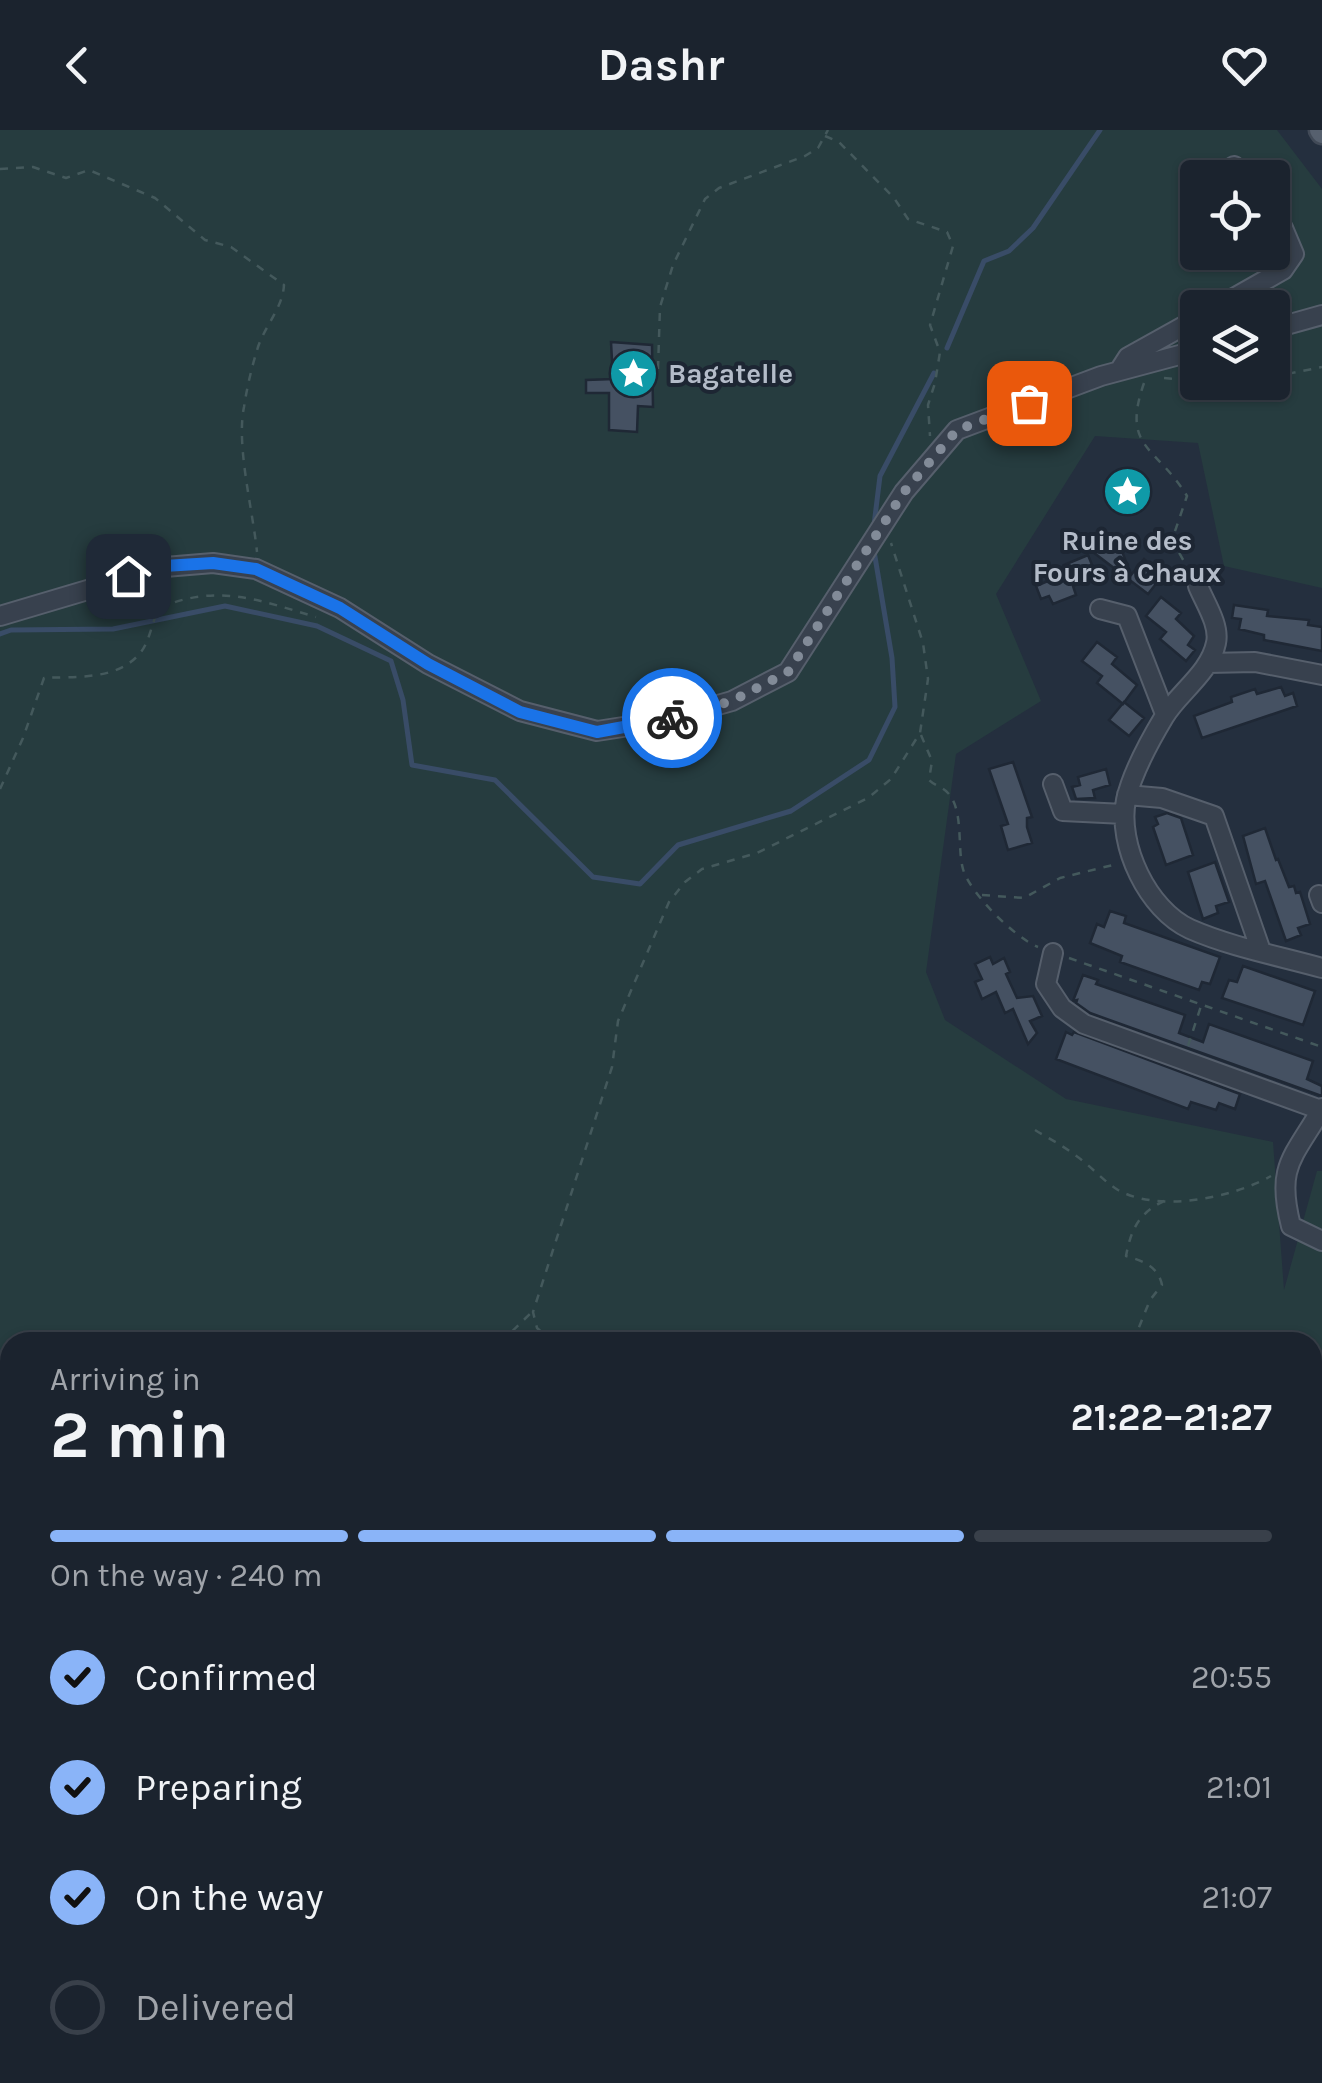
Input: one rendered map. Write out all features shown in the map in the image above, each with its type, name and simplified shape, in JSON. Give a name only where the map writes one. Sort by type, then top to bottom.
[{"type":"street","points":[[1248,290],[1283,270]]},
{"type":"street","points":[[1290,324],[1322,315]]},
{"type":"street","points":[[1119,371],[1128,357],[1180,328]]},
{"type":"street","points":[[0,616],[164,566],[213,563],[256,569],[340,608],[428,664],[520,712],[597,732],[662,721],[732,701],[788,672],[904,492],[957,430],[1119,371],[1149,368],[1180,357]]},
{"type":"street","points":[[1198,586],[1216,629],[1216,643],[1208,662],[1165,714],[1126,804],[1135,861],[1145,885],[1166,913],[1189,928],[1322,968]]},
{"type":"street","points":[[1100,610],[1128,616],[1165,714]]},
{"type":"street","points":[[1208,662],[1255,662],[1322,675]]},
{"type":"street","points":[[1053,784],[1063,811],[1162,798],[1214,816],[1261,951]]},
{"type":"street","points":[[1053,953],[1046,984],[1062,1008],[1084,1024],[1321,1109],[1288,1163],[1284,1182],[1292,1226],[1322,1241]]},
{"type":"path","points":[[658,369],[660,307],[673,264],[705,198],[719,188],[805,156],[818,148],[828,130]]},
{"type":"path","points":[[825,136],[839,142],[894,198],[908,218],[948,232],[953,246],[930,325],[940,352],[927,424],[930,436],[943,447]]},
{"type":"path","points":[[0,169],[33,167],[66,178],[89,170],[155,198],[205,240],[231,247],[284,285],[284,298],[273,311],[269,329],[259,343],[243,411],[256,569]]},
{"type":"path","points":[[1290,373],[1322,367]]},
{"type":"path","points":[[1180,380],[1149,368],[1134,410],[1136,434],[1174,475],[1187,496],[1172,540],[1198,586]]},
{"type":"path","points":[[511,1332],[532,1312],[612,1066],[618,1021],[669,902],[702,869],[757,853],[868,798],[892,779],[920,733],[928,679],[923,643],[884,522]]},
{"type":"path","points":[[0,789],[44,678],[102,675],[124,666],[141,652],[159,608],[217,592],[320,618]]},
{"type":"path","points":[[920,733],[932,761],[929,780],[946,790],[952,800],[962,838],[961,866],[968,884],[1021,940],[1322,1047]]},
{"type":"path","points":[[981,895],[1024,898],[1060,878],[1135,861]]},
{"type":"path","points":[[1184,1058],[1202,1004]]},
{"type":"path","points":[[1035,1130],[1073,1152],[1116,1189],[1136,1198],[1166,1201],[1252,1187],[1288,1163]]},
{"type":"path","points":[[1137,1332],[1150,1300],[1162,1285],[1160,1274],[1148,1264],[1126,1256],[1131,1231],[1136,1221],[1166,1201]]},
{"type":"path","points":[[532,1312],[542,1332]]},
{"type":"green space","points":[[0,130],[1277,130],[1322,189],[1322,588],[1224,566],[1198,443],[1095,436],[996,594],[1041,701],[956,754],[926,972],[945,1020],[1066,1099],[1273,1142],[1284,1290],[1317,1171],[1322,1171],[1322,1332],[0,1332]]},
{"type":"building","points":[[611,342],[652,345],[653,407],[638,406],[637,432],[609,430],[609,393],[586,393],[586,380],[613,379]]},
{"type":"building","points":[[1117,538],[1131,575],[1144,559],[1163,575],[1148,594],[1089,549]]},
{"type":"building","points":[[1088,555],[1097,577],[1073,586],[1076,595],[1053,604],[1049,596],[1041,599],[1036,586],[1067,573],[1064,565]]},
{"type":"building","points":[[1161,597],[1181,613],[1176,619],[1194,636],[1188,645],[1195,650],[1186,661],[1160,639],[1166,632],[1146,616]]},
{"type":"building","points":[[1234,605],[1268,610],[1267,616],[1309,620],[1308,625],[1322,627],[1322,651],[1264,640],[1264,635],[1239,629],[1241,619],[1232,618]]},
{"type":"building","points":[[1097,642],[1117,657],[1112,664],[1137,685],[1123,704],[1097,683],[1102,676],[1082,661]]},
{"type":"building","points":[[1281,687],[1285,696],[1293,693],[1297,706],[1202,738],[1194,716],[1255,689],[1257,694]]},
{"type":"building","points":[[1124,702],[1144,718],[1129,736],[1109,720]]},
{"type":"building","points":[[1013,762],[1032,817],[1027,818],[1027,827],[1032,843],[1008,850],[1001,826],[1008,824],[989,769]]},
{"type":"building","points":[[1106,769],[1110,785],[1093,790],[1095,798],[1076,799],[1072,787],[1080,785],[1078,777]]},
{"type":"building","points":[[1167,813],[1181,818],[1193,855],[1166,865],[1153,827],[1158,824],[1155,817]]},
{"type":"building","points":[[1265,828],[1289,887],[1300,892],[1310,924],[1298,928],[1301,935],[1286,941],[1265,881],[1256,884],[1243,836]]},
{"type":"building","points":[[1215,862],[1229,902],[1216,906],[1218,913],[1203,919],[1188,872]]},
{"type":"building","points":[[1110,911],[1126,916],[1124,923],[1220,957],[1210,984],[1202,982],[1199,990],[1120,962],[1122,956],[1090,943],[1097,924],[1104,927]]},
{"type":"building","points":[[990,957],[993,964],[1004,958],[1010,972],[1006,974],[1017,998],[1033,996],[1042,1016],[1030,1021],[1037,1033],[1028,1044],[1013,1009],[1005,1013],[996,992],[982,999],[975,982],[982,979],[975,964]]},
{"type":"building","points":[[1243,966],[1315,991],[1303,1025],[1222,998],[1229,980],[1237,982]]},
{"type":"building","points":[[1083,975],[1098,980],[1096,984],[1185,1015],[1179,1033],[1203,1042],[1209,1024],[1313,1061],[1307,1079],[1322,1086],[1322,1096],[1090,1013],[1077,1000],[1073,1001]]},
{"type":"building","points":[[1066,1032],[1240,1094],[1235,1109],[1219,1103],[1216,1110],[1191,1102],[1188,1109],[1056,1059]]},
{"type":"waterway","points":[[947,348],[984,261],[1009,251],[1033,228],[1100,130]]},
{"type":"waterway","points":[[874,525],[880,476],[934,373]]},
{"type":"waterway","points":[[0,634],[11,630],[113,629],[225,606],[317,626],[391,661],[403,700],[412,765],[495,780],[593,877],[640,884],[678,845],[791,811],[869,760],[895,707],[892,658],[874,551]]},
{"type":"way so far","points":[[672,718],[732,701],[788,672],[904,492],[957,430],[1029,403]]},
{"type":"place","name":"Bagatelle","points":[[633,373]]},
{"type":"place","name":"Ruine des Fours à Chaux","points":[[1127,492]]},
{"type":"route","points":[[128,576],[164,566],[213,563],[268,572],[340,608],[428,664],[520,712],[597,732],[672,718]]}]
